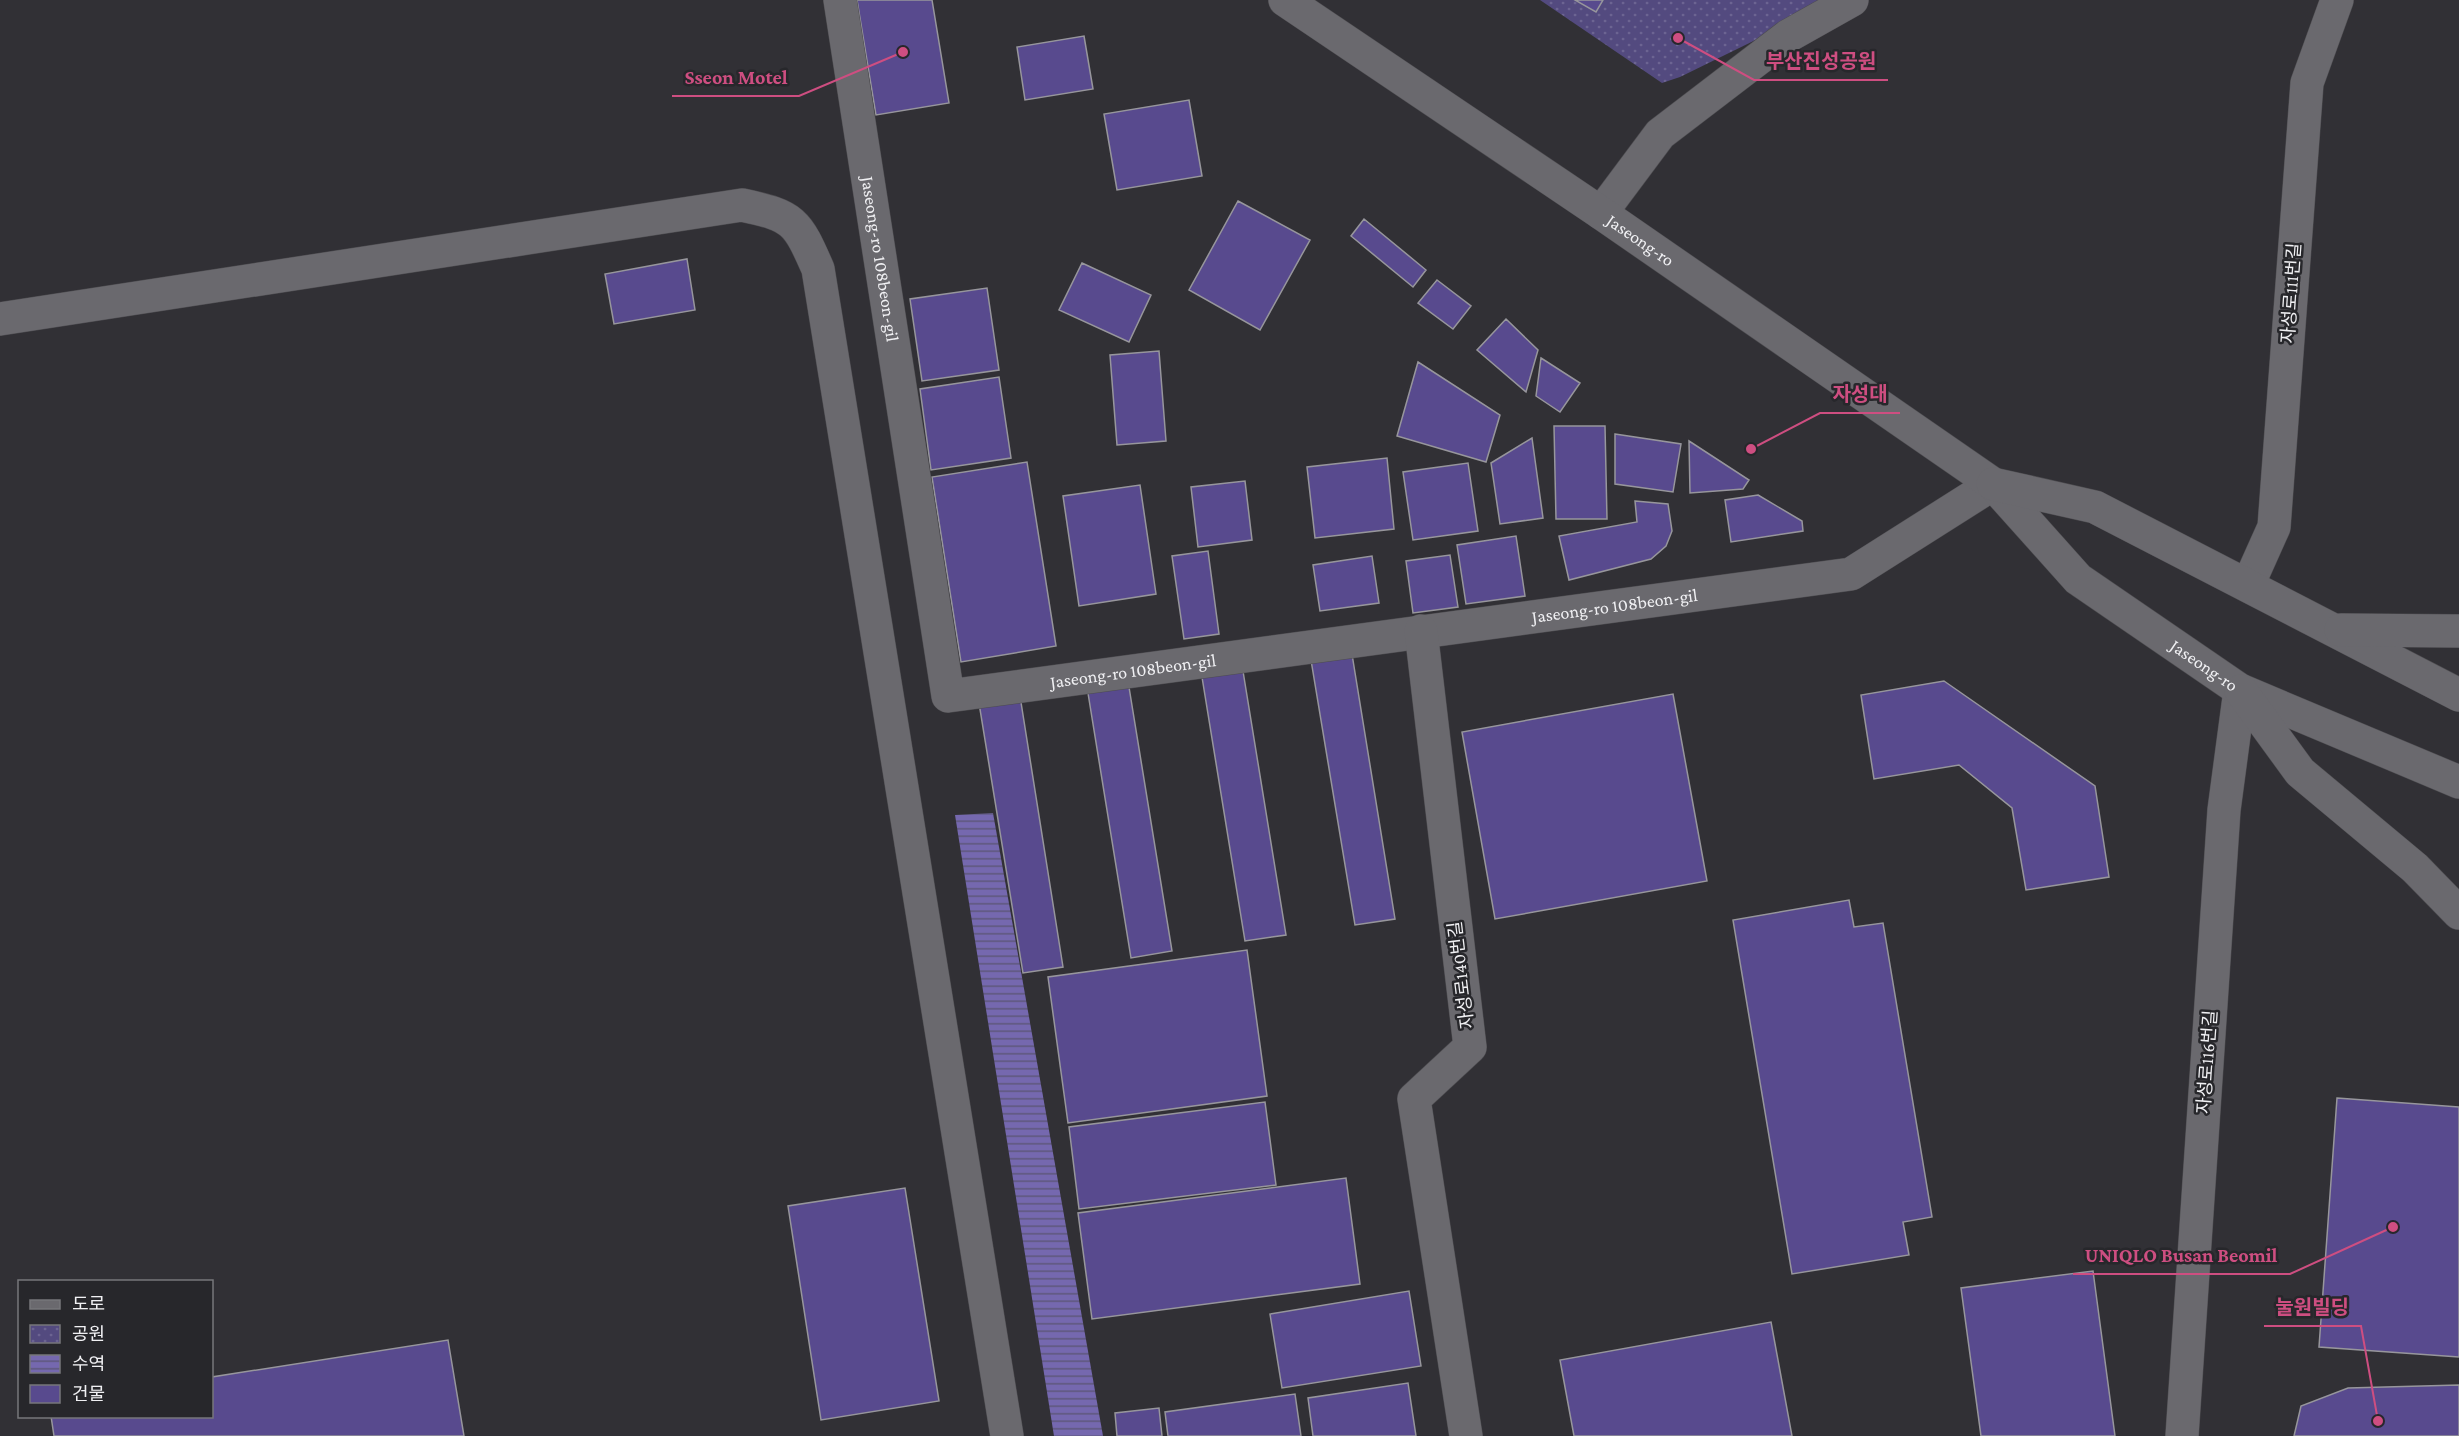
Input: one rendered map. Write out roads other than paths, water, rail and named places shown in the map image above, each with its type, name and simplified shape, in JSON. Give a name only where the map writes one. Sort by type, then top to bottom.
[{"type":"street","name":"Jaseong-ro 108beon-gil","points":[[840,0],[948,696],[1851,574],[1993,484]]},
{"type":"street","name":"Jaseong-ro","points":[[1285,0],[1602,213],[1993,484],[2078,579],[2240,690],[2459,782]]},
{"type":"street","points":[[1602,213],[1660,134],[1788,36],[1852,0]]},
{"type":"street","name":"자성로111번길","points":[[2248,585],[2274,527],[2307,83],[2337,0]]},
{"type":"street","points":[[0,319],[742,205],[778,213],[802,233],[818,269],[1007,1436]]},
{"type":"street","name":"Jaseong-ro","points":[[1993,484],[2095,507],[2459,694]]},
{"type":"street","points":[[2334,630],[2459,631]]},
{"type":"street","name":"자성로140번길","points":[[1421,631],[1470,1047],[1414,1099],[1466,1436]]},
{"type":"street","points":[[2240,690],[2300,772],[2415,868],[2459,913]]},
{"type":"street","name":"자성로116번길","points":[[2182,1436],[2224,810],[2240,690]]},
{"type":"water","points":[[993,813],[1103,1436],[1054,1436],[955,815]]},
{"type":"place","name":"부산진성공원","points":[[1678,38]]},
{"type":"place","name":"Sseon Motel","points":[[903,52]]},
{"type":"place","name":"자성대","points":[[1751,449]]},
{"type":"place","name":"UNIQLO Busan Beomil","points":[[2393,1227]]},
{"type":"place","name":"눌원빌딩","points":[[2378,1421]]}]
